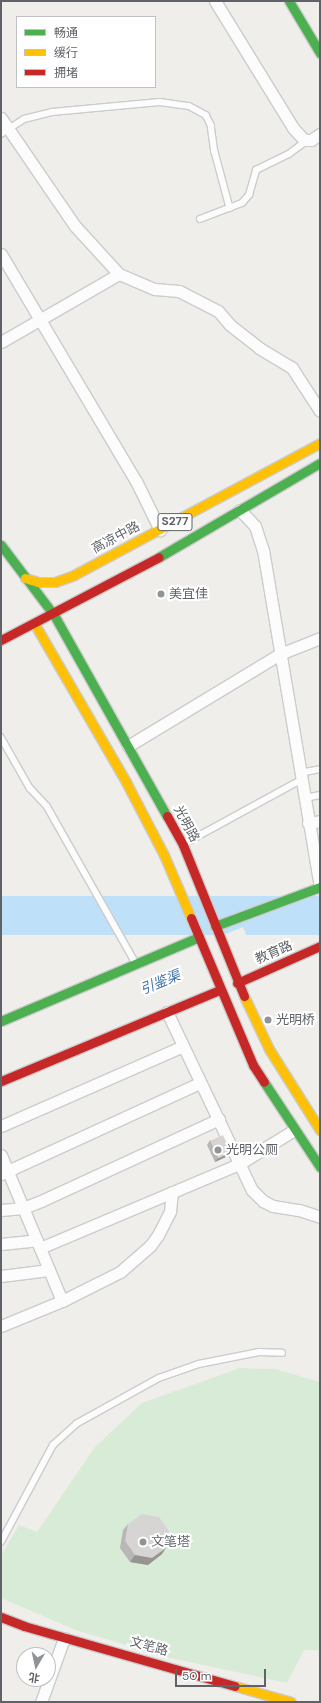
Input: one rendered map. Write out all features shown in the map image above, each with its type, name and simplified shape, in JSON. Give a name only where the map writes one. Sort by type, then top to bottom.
[{"type":"main road","points":[[289,1],[320,53]]},
{"type":"main road","name":"高凉中路","points":[[34,623],[54,615],[320,443]]},
{"type":"main road","name":"高凉中路","points":[[25,578],[43,582],[65,579],[160,530],[194,524],[240,510],[320,464]]},
{"type":"main road","name":"光明路","points":[[1,546],[54,615],[101,696],[183,845],[236,979],[269,1049],[320,1130]]},
{"type":"main road","points":[[34,623],[82,706],[164,855],[218,987],[253,1065],[294,1130],[320,1167]]},
{"type":"main road","name":"S277","points":[[1,640],[34,623]]},
{"type":"main road","points":[[82,706],[101,696]]},
{"type":"main road","points":[[215,926],[320,887]]},
{"type":"main road","points":[[1,1021],[136,963],[200,941]]},
{"type":"main road","name":"教育路","points":[[236,979],[320,946]]},
{"type":"main road","points":[[1,1081],[167,1012],[218,987]]},
{"type":"main road","name":"文笔路","points":[[1,1617],[64,1638],[291,1702]]},
{"type":"street","points":[[215,1],[293,128],[306,141],[320,134]]},
{"type":"street","points":[[1,118],[5,131],[75,226],[119,274],[155,289],[179,291],[218,311],[230,325],[259,348],[292,368],[320,411]]},
{"type":"street","points":[[1,254],[38,319],[136,481],[160,530]]},
{"type":"street","points":[[1,342],[38,319],[119,274]]},
{"type":"street","points":[[240,510],[255,526],[260,537],[308,823],[316,840],[320,887]]},
{"type":"street","points":[[128,746],[280,654],[320,638]]},
{"type":"street","points":[[308,823],[320,821]]},
{"type":"street","points":[[167,1012],[200,1083],[219,1119],[247,1183],[263,1201],[272,1206],[300,1210],[320,1217]]},
{"type":"street","points":[[1,1126],[183,1046]]},
{"type":"street","points":[[5,1174],[200,1083]]},
{"type":"street","points":[[1,1210],[23,1208],[219,1119]]},
{"type":"street","points":[[1,1244],[39,1244],[239,1164],[294,1130]]},
{"type":"street","points":[[1,1155],[5,1174],[23,1208],[62,1301]]},
{"type":"street","points":[[1,1326],[62,1301],[120,1272],[150,1246],[167,1217],[172,1192]]},
{"type":"street","points":[[1,1276],[49,1270]]},
{"type":"street","points":[[41,1702],[64,1638]]},
{"type":"lane","points":[[5,131],[31,116],[52,112],[160,102],[189,106],[206,116],[211,125],[215,152],[230,208]]},
{"type":"lane","points":[[200,219],[230,208],[246,200],[256,170],[289,154],[306,141]]},
{"type":"lane","points":[[1,737],[30,788],[47,806],[136,963]]},
{"type":"lane","points":[[183,845],[301,777],[320,769]]},
{"type":"lane","points":[[304,798],[320,795]]},
{"type":"lane","points":[[1,1542],[53,1445],[76,1424],[159,1378],[199,1364],[259,1352],[282,1353]]},
{"type":"green space","points":[[240,1368],[275,1369],[320,1382],[320,1650],[304,1650],[287,1683],[166,1657],[76,1630],[1,1598],[1,1556],[19,1525],[37,1532],[95,1447],[142,1403]]},
{"type":"water","points":[[1,896],[320,896],[320,935],[1,935]]},
{"type":"pier","points":[[243,927],[257,962],[193,988],[179,953]]},
{"type":"building","name":"光明公厕","points":[[223,1135],[231,1152],[218,1158],[210,1141]]},
{"type":"building","name":"文笔塔","points":[[142,1514],[159,1517],[169,1531],[166,1548],[152,1558],[135,1555],[125,1541],[128,1524]]},
{"type":"traffic: fast","points":[[289,1],[320,53]]},
{"type":"traffic: fast","points":[[159,557],[320,463]]},
{"type":"traffic: fast","points":[[1,545],[54,615]]},
{"type":"traffic: fast","points":[[54,615],[167,816]]},
{"type":"traffic: fast","points":[[215,926],[320,887]]},
{"type":"traffic: fast","points":[[1,1021],[199,937]]},
{"type":"traffic: fast","points":[[264,1082],[320,1167]]},
{"type":"traffic: slow","points":[[25,578],[38,582],[55,582],[74,575],[320,443]]},
{"type":"traffic: slow","points":[[34,623],[126,782],[164,855],[191,918]]},
{"type":"traffic: slow","points":[[244,996],[269,1049],[320,1130]]},
{"type":"traffic: slow","points":[[235,1686],[291,1702]]},
{"type":"traffic: jam","points":[[1,640],[159,557]]},
{"type":"traffic: jam","points":[[167,816],[183,845],[244,996]]},
{"type":"traffic: jam","points":[[191,918],[253,1065],[264,1082]]},
{"type":"traffic: jam","points":[[237,983],[320,946]]},
{"type":"traffic: jam","points":[[1,1081],[220,990]]},
{"type":"traffic: jam","points":[[1,1617],[24,1626],[235,1686]]},
{"type":"place","name":"美宜佳","points":[[161,594]]},
{"type":"place","name":"光明桥","points":[[268,1020]]},
{"type":"place","name":"光明公厕","points":[[218,1150]]},
{"type":"place","name":"文笔塔","points":[[143,1542]]},
{"type":"water label","name":"引鉴渠","points":[[160,982]]}]
